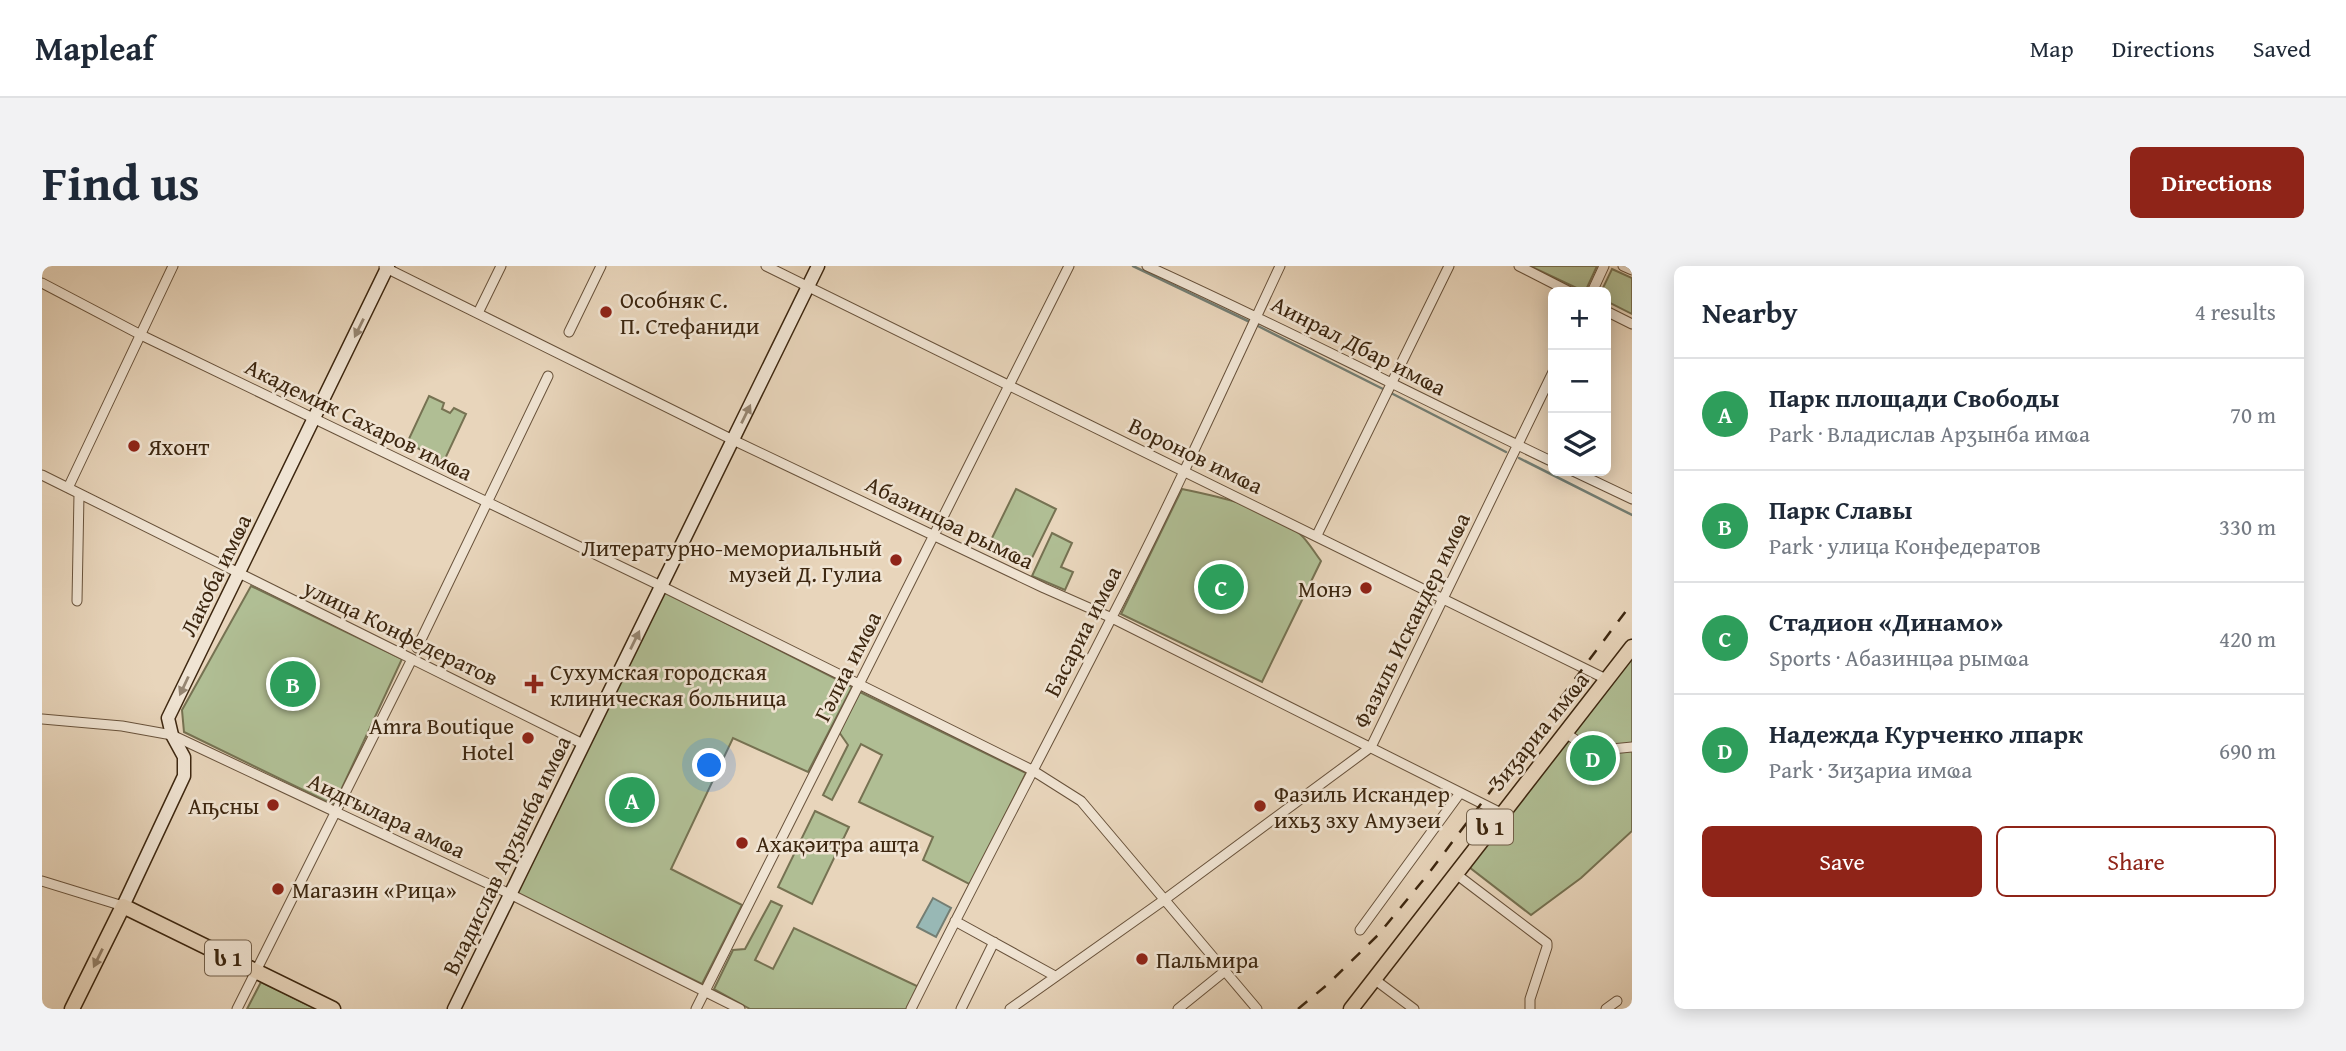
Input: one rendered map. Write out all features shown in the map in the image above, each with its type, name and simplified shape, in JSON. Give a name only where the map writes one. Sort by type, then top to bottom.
[{"type":"highway","name":"Ӡиӡариа имҩа","points":[[1351,1009],[1632,647]]},
{"type":"highway","name":"ს 1","points":[[124,906],[333,1009]]},
{"type":"highway","points":[[72,1009],[124,906]]},
{"type":"main road","name":"Владислав Арӡынба имҩа","points":[[453,1009],[818,266]]},
{"type":"main road","name":"Лакоба имҩа","points":[[124,906],[184,776],[184,757],[172,735],[168,718],[315,419],[386,267]]},
{"type":"street","points":[[68,488],[173,266]]},
{"type":"street","points":[[478,313],[501,266]]},
{"type":"street","points":[[569,332],[601,266]]},
{"type":"street","name":"Воронов имҩа","points":[[766,266],[1445,597],[1608,680]]},
{"type":"street","name":"Гәлиа имҩа","points":[[696,1009],[1069,266]]},
{"type":"street","name":"Аинрал Дбар имҩа","points":[[1147,266],[1257,315],[1391,384],[1548,460]]},
{"type":"street","name":"Басариа имҩа","points":[[911,1009],[1112,618],[1280,266]]},
{"type":"street","points":[[1317,535],[1449,266]]},
{"type":"street","points":[[1519,266],[1560,287]]},
{"type":"street","points":[[1594,287],[1604,266]]},
{"type":"street","points":[[1623,266],[1632,270]]},
{"type":"street","name":"Абазинцәа рымҩа","points":[[386,267],[733,440],[1112,618],[1502,813]]},
{"type":"street","name":"Академик Сахаров имҩа","points":[[42,283],[141,335],[661,586],[1032,770],[1081,801],[1257,1009]]},
{"type":"street","points":[[1611,314],[1632,324]]},
{"type":"street","points":[[417,648],[548,376]]},
{"type":"street","name":"Фазиль Искандер имҩа","points":[[1010,1009],[1164,900],[1371,747],[1548,382]]},
{"type":"street","name":"улица Конфедератов","points":[[42,475],[583,744]]},
{"type":"street","points":[[1584,476],[1632,499]]},
{"type":"street","points":[[77,601],[79,494]]},
{"type":"street","points":[[237,1009],[412,659]]},
{"type":"street","name":"Аидгылара амҩа","points":[[42,719],[122,726],[172,735],[510,894],[740,1009]]},
{"type":"street","points":[[1567,734],[1592,751],[1632,747]]},
{"type":"street","points":[[1360,930],[1460,793]]},
{"type":"street","points":[[1456,874],[1547,943],[1530,1009]]},
{"type":"street","points":[[42,881],[124,906]]},
{"type":"street","points":[[955,921],[1055,976]]},
{"type":"street","points":[[961,1009],[994,942]]},
{"type":"street","points":[[1178,1009],[1225,971]]},
{"type":"street","points":[[1374,979],[1414,1009]]},
{"type":"street","points":[[1606,1009],[1617,1001]]},
{"type":"green space","points":[[1530,266],[1597,266],[1587,287],[1574,287]]},
{"type":"green space","points":[[1612,269],[1632,278],[1632,314],[1611,304],[1611,287],[1603,287]]},
{"type":"green space","points":[[429,396],[444,403],[442,409],[450,413],[454,408],[466,414],[444,461],[407,443]]},
{"type":"green space","points":[[1016,489],[1056,509],[1030,562],[990,542]]},
{"type":"green space","points":[[1182,489],[1244,504],[1273,516],[1300,534],[1321,561],[1262,682],[1121,614]]},
{"type":"green space","points":[[1052,533],[1072,543],[1061,567],[1073,572],[1065,590],[1032,576]]},
{"type":"green space","points":[[251,586],[402,659],[334,805],[184,732],[182,710]]},
{"type":"green space","points":[[661,590],[852,687],[808,772],[733,738],[671,869],[742,905],[702,984],[514,892]]},
{"type":"green space","points":[[1632,656],[1632,831],[1581,878],[1531,915],[1469,867]]},
{"type":"green space","points":[[860,692],[1026,773],[971,885],[923,860],[933,837],[859,802],[882,755],[861,744],[832,800],[823,795],[848,745],[839,732]]},
{"type":"green space","points":[[815,811],[849,827],[812,904],[778,887]]},
{"type":"green space","points":[[771,901],[782,906],[755,960],[773,969],[794,928],[919,987],[909,1009],[750,1009],[714,989],[733,950],[745,949]]},
{"type":"green space","points":[[261,982],[316,1009],[247,1009]]},
{"type":"water","points":[[933,898],[951,908],[936,937],[917,927]]},
{"type":"waterway","points":[[1133,266],[1250,322]]},
{"type":"waterway","points":[[1256,325],[1385,390]]},
{"type":"waterway","points":[[1391,393],[1506,452]]},
{"type":"waterway","points":[[1519,458],[1632,515]]},
{"type":"railway","points":[[1298,1009],[1378,935],[1429,873],[1632,603]]},
{"type":"place","name":"Особняк С. П. Стефаниди","points":[[606,312]]},
{"type":"place","name":"Яхонт","points":[[134,446]]},
{"type":"place","name":"Литературно-мемориальный музей Д. Гулиа","points":[[896,560]]},
{"type":"place","name":"Cтадион «Динамо»","points":[[1221,587]]},
{"type":"place","name":"Монэ","points":[[1366,588]]},
{"type":"place","name":"Парк Славы","points":[[293,684]]},
{"type":"place","name":"Сухумская городская клиническая больница","points":[[534,684]]},
{"type":"place","name":"Amra Boutique Hotel","points":[[528,738]]},
{"type":"place","name":"Надежда Курченко лпарк","points":[[1593,758]]},
{"type":"place","name":"Парк площади Свободы","points":[[632,800]]},
{"type":"place","name":"Аҧсны","points":[[273,805]]},
{"type":"place","name":"Фазиль Искандер ихьӡ зху Амузеи","points":[[1260,806]]},
{"type":"place","name":"Ахақәиҭра ашҭа","points":[[742,843]]},
{"type":"place","name":"Магазин «Рица»","points":[[278,889]]},
{"type":"place","name":"Пальмира","points":[[1142,959]]}]
